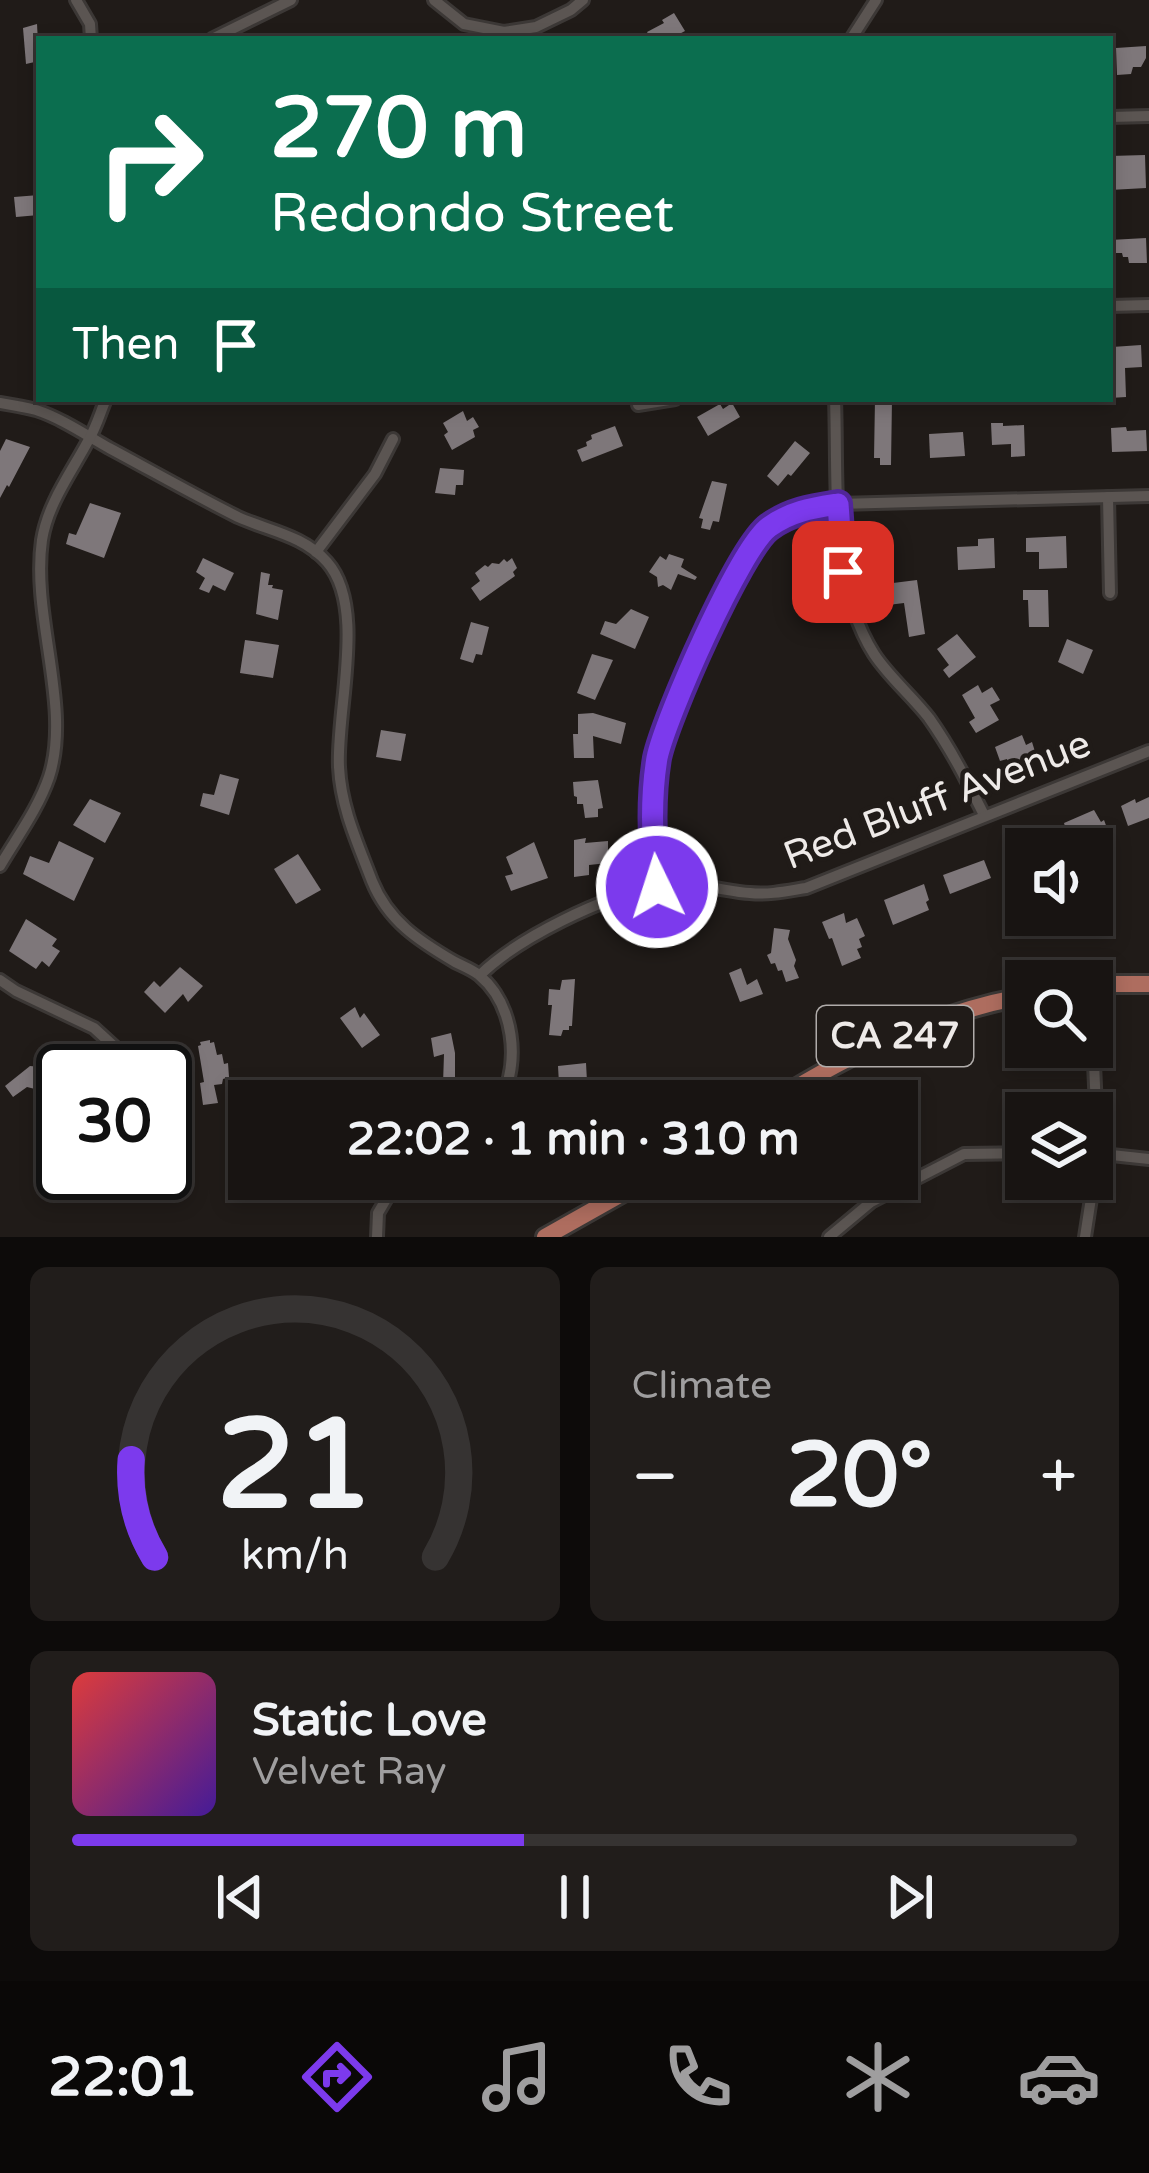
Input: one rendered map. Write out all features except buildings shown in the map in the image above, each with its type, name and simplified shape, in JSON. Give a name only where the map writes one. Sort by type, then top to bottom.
[{"type":"main road","points":[[1113,984],[1149,984]]},
{"type":"main road","name":"CA 247","points":[[808,1080],[885,1039],[1005,1001]]},
{"type":"main road","points":[[545,1237],[611,1200]]},
{"type":"street","points":[[76,0],[90,24],[91,36]]},
{"type":"street","points":[[218,36],[291,0]]},
{"type":"street","points":[[434,0],[464,24],[504,32],[536,27],[583,0]]},
{"type":"street","points":[[853,36],[876,0]]},
{"type":"street","points":[[460,36],[464,24]]},
{"type":"street","points":[[1113,117],[1149,116]]},
{"type":"street","points":[[1113,307],[1149,305]]},
{"type":"street","points":[[0,866],[40,798],[55,744],[38,574],[43,534],[58,491],[91,438],[105,402]]},
{"type":"street","points":[[638,405],[656,402]]},
{"type":"street","points":[[835,402],[843,572],[855,617],[875,656],[955,757],[984,815]]},
{"type":"street","points":[[0,403],[39,411],[243,519],[298,539],[331,566],[347,619],[339,718],[339,770],[347,818],[379,898],[394,919],[479,975],[497,997],[509,1021],[512,1060],[508,1080]]},
{"type":"street","points":[[316,551],[375,474],[393,439]]},
{"type":"street","points":[[657,887],[652,806],[669,718],[742,561],[765,529],[796,510],[838,504],[1149,496]]},
{"type":"street","points":[[1108,497],[1110,593]]},
{"type":"street","name":"Red Bluff Avenue","points":[[479,975],[544,931],[609,902],[657,887],[702,886],[762,894],[806,888],[1149,751]]},
{"type":"street","points":[[0,980],[94,1028],[111,1044]]},
{"type":"street","points":[[829,1237],[871,1202],[964,1154],[1005,1153]]},
{"type":"street","points":[[1113,1155],[1149,1159]]},
{"type":"street","points":[[377,1237],[378,1213],[386,1200]]},
{"type":"street","points":[[1085,1237],[1089,1200]]},
{"type":"route","points":[[657,887],[652,806],[658,757],[669,718],[742,561],[765,529],[796,510],[838,504],[843,572]]}]
